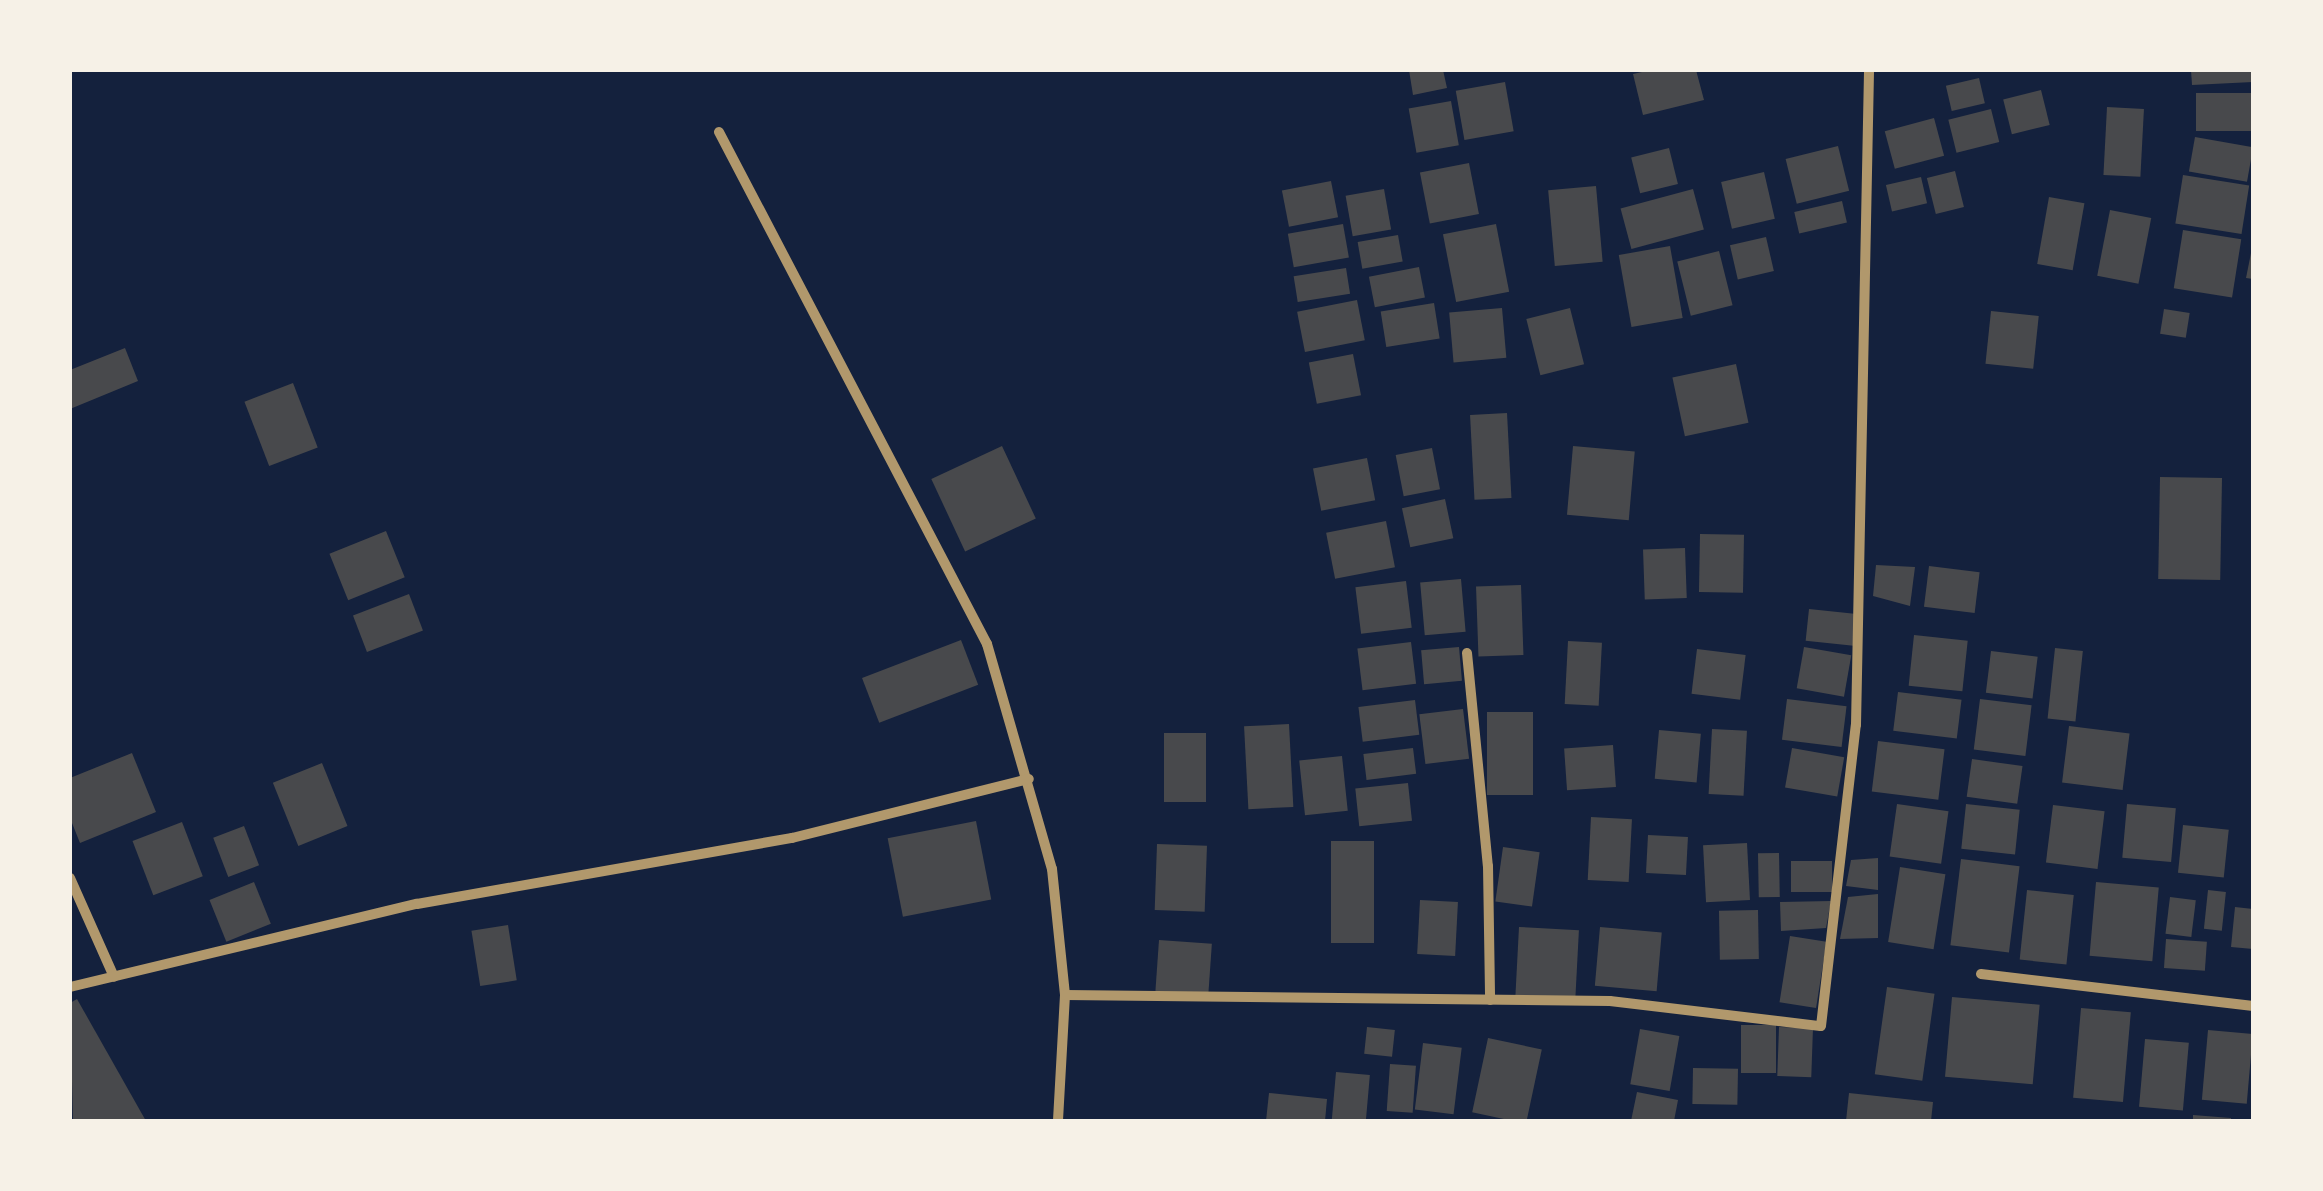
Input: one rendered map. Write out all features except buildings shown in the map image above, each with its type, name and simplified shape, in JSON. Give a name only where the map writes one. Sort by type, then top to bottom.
[{"type":"street","points":[[1065,995],[1610,1001],[1820,1026],[1856,725],[1869,70]]},
{"type":"street","points":[[719,132],[987,644],[1052,869],[1065,995],[1058,1121]]},
{"type":"street","points":[[1466,653],[1488,866],[1490,1000]]},
{"type":"street","points":[[70,987],[417,904],[792,838],[1028,779]]},
{"type":"street","points":[[70,878],[114,977]]},
{"type":"street","points":[[1981,974],[2253,1006]]}]
